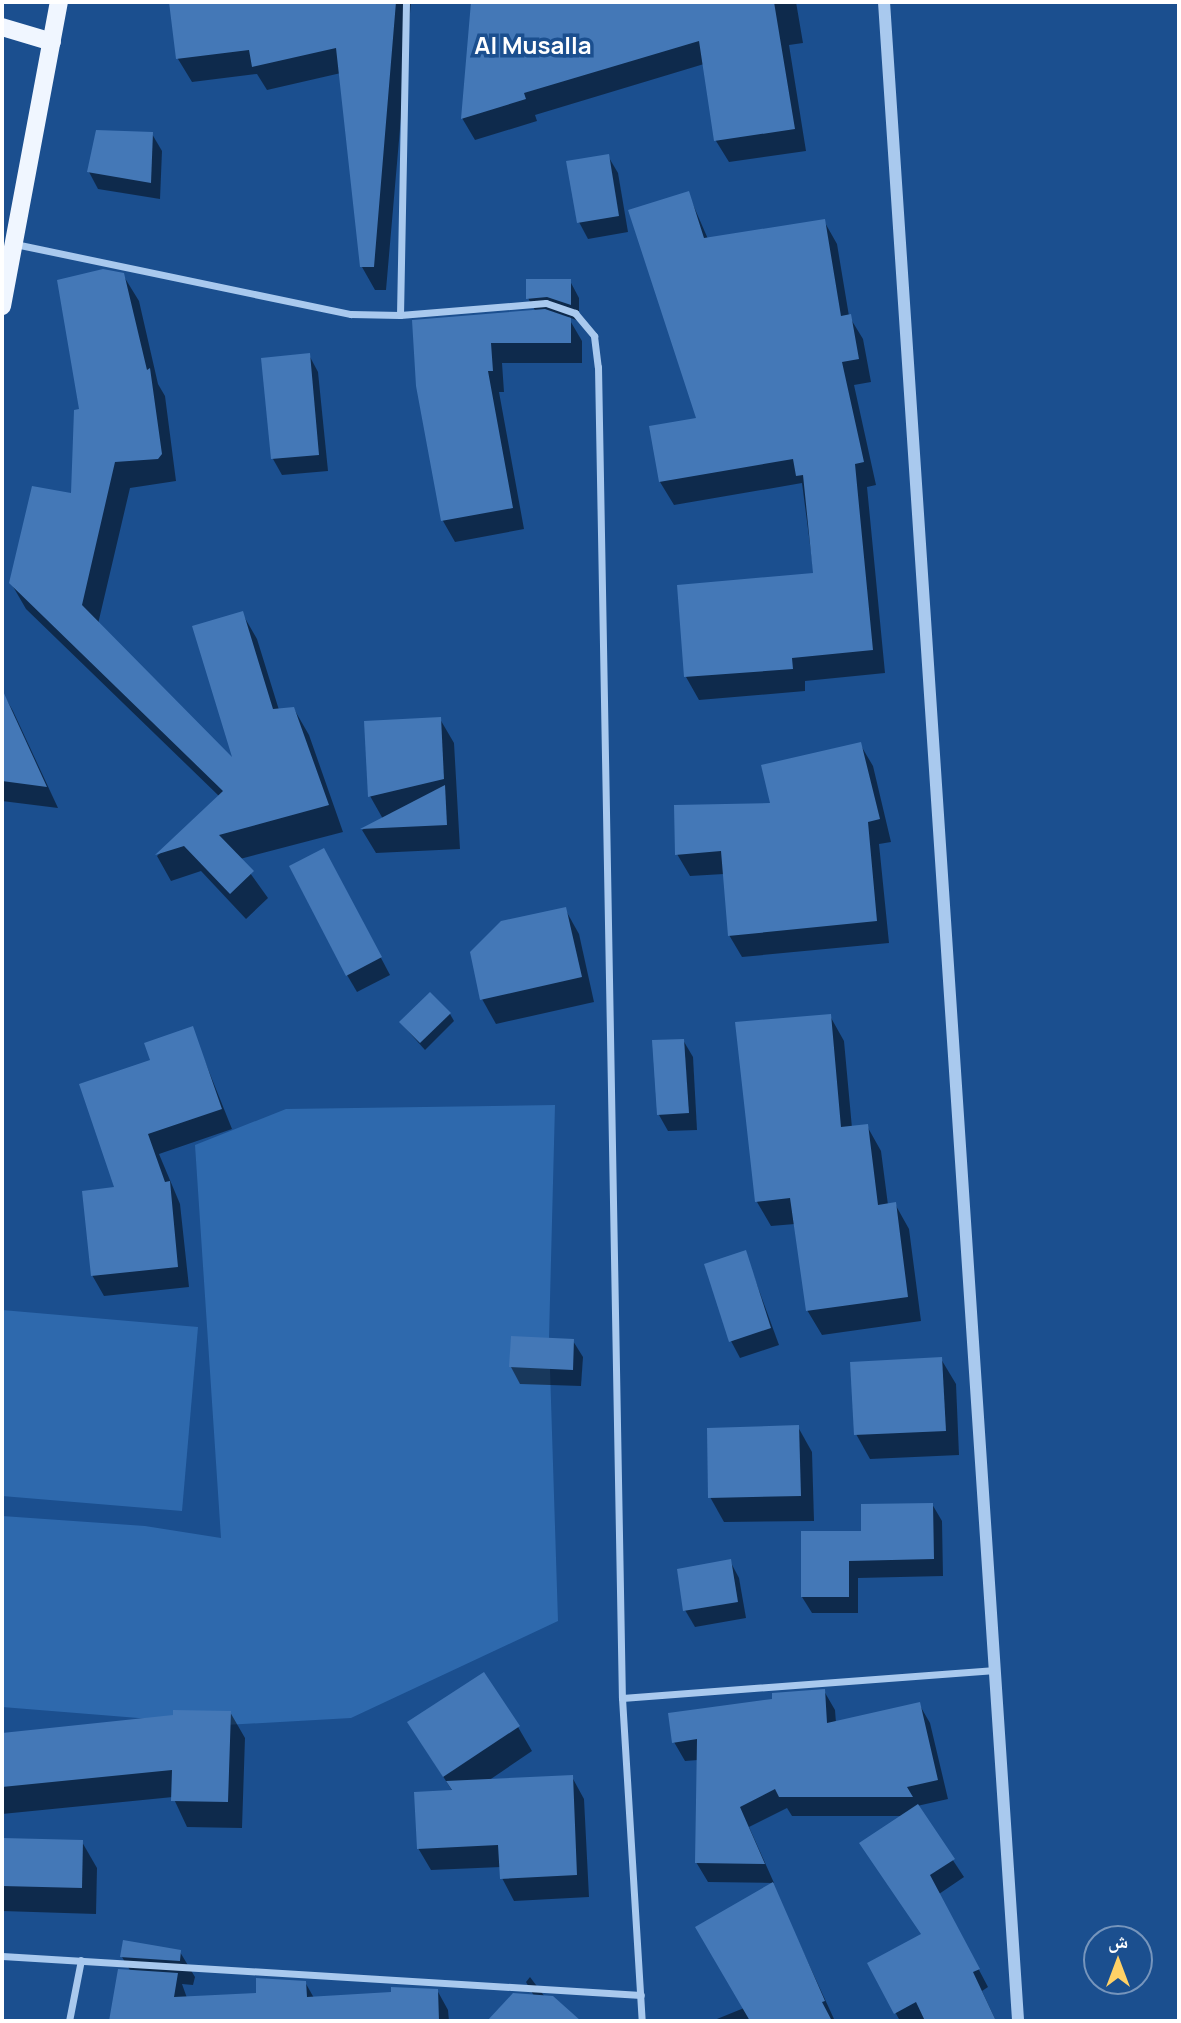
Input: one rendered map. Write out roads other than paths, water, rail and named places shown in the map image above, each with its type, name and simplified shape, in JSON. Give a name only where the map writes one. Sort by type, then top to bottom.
[{"type":"main road","points":[[2,306],[59,2]]},
{"type":"main road","points":[[2,27],[52,42]]},
{"type":"street","points":[[400,315],[406,2]]},
{"type":"street","points":[[884,2],[992,1670],[1018,2021]]},
{"type":"street","points":[[14,243],[351,314],[400,315],[545,303],[575,313],[594,336],[598,367],[622,1698],[642,2021]]},
{"type":"street","points":[[622,1698],[992,1670]]},
{"type":"street","points":[[2,1956],[641,1995]]},
{"type":"street","points":[[69,2021],[80,1960]]},
{"type":"district","name":"Al Musalla","points":[[533,45]]}]
